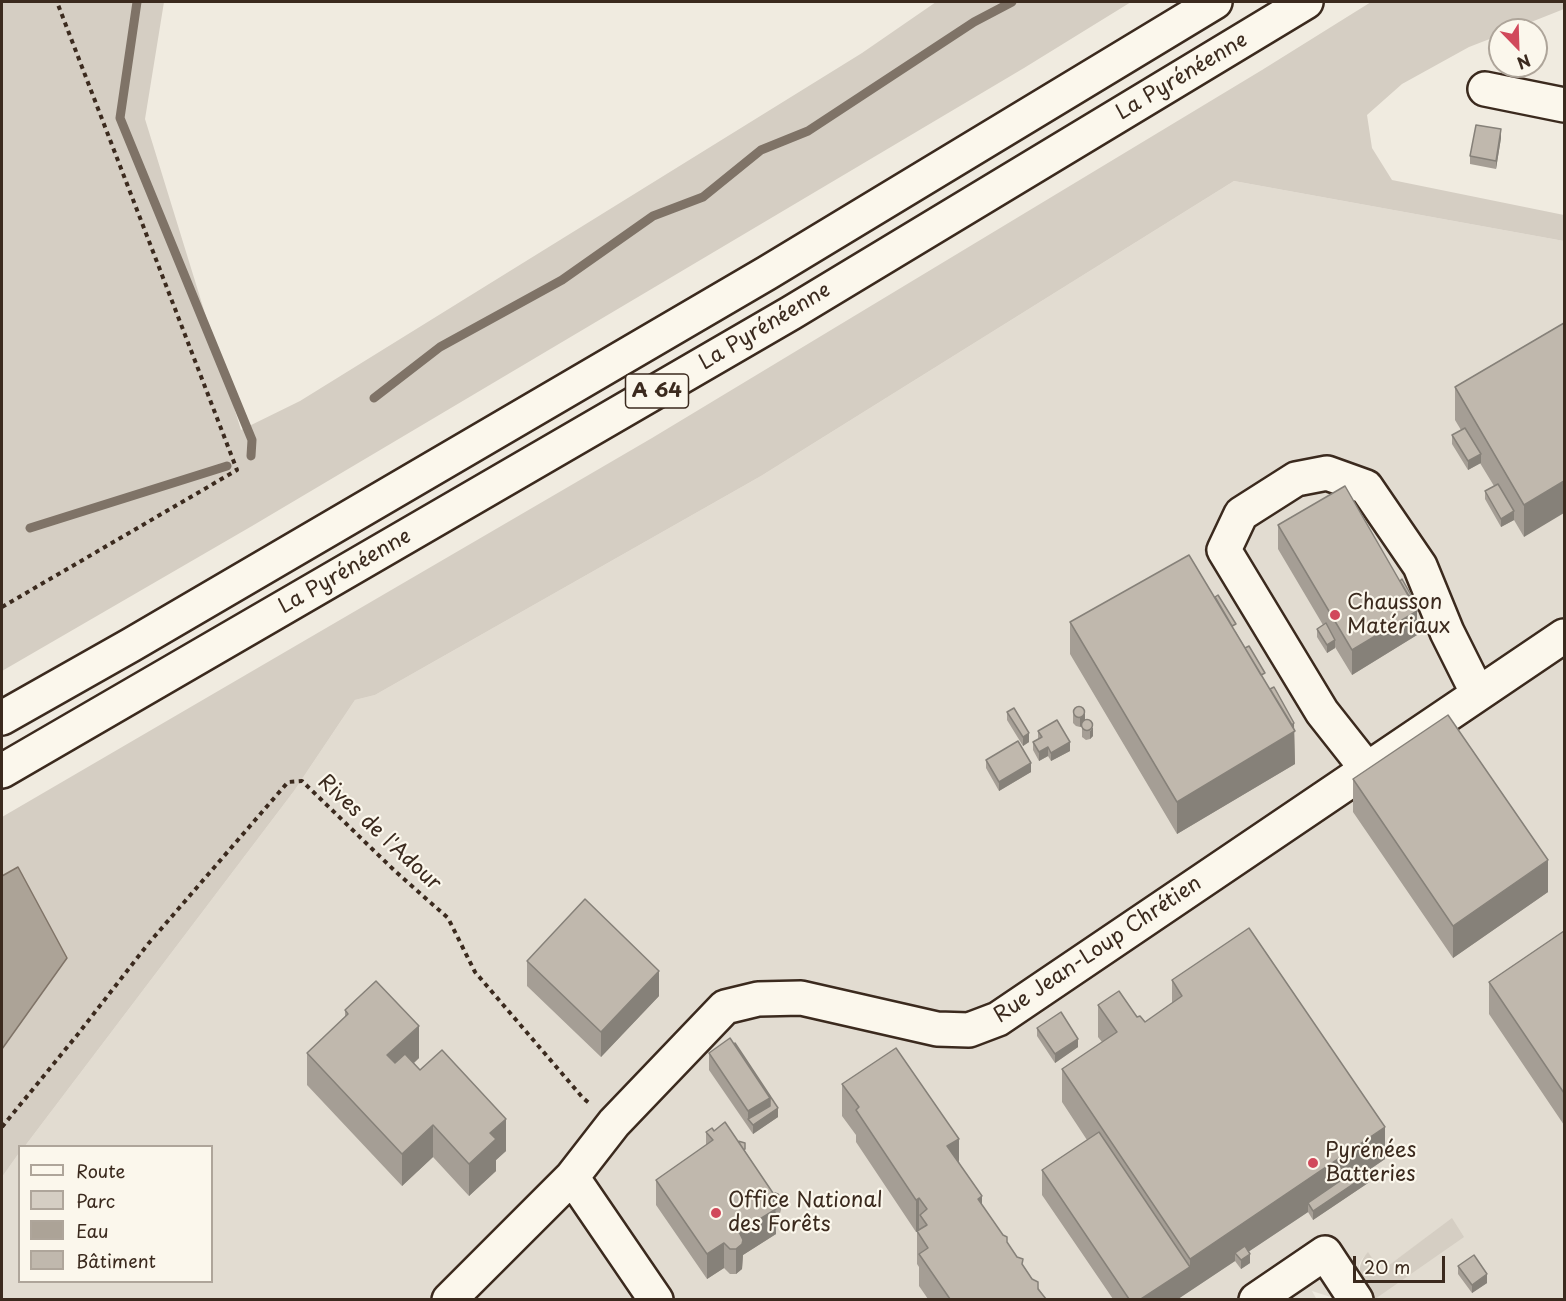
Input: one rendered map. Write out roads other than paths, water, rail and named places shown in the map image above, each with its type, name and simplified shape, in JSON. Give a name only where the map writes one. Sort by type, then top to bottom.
[{"type":"main road","name":"A 64","points":[[2,718],[767,273],[1215,2]]},
{"type":"main road","name":"La Pyrénéenne","points":[[2,771],[791,313],[1306,2]]},
{"type":"main road","points":[[1485,89],[1564,105]]},
{"type":"main road","points":[[1366,769],[1322,712],[1224,550],[1241,514],[1296,479],[1327,473],[1366,487],[1420,566],[1447,632],[1478,694]]},
{"type":"main road","name":"Rue Jean-Loup Chrétien","points":[[449,1299],[572,1177],[614,1123],[725,1007],[758,999],[801,998],[937,1029],[969,1030],[998,1019],[1564,636]]},
{"type":"main road","points":[[572,1177],[656,1299]]},
{"type":"main road","points":[[1256,1299],[1325,1253],[1354,1296]]},
{"type":"water","points":[[18,867],[67,958],[2,1049],[2,876]]},
{"type":"waterway","points":[[137,2],[120,118],[252,440],[251,456]]},
{"type":"waterway","points":[[374,398],[440,347],[562,280],[653,216],[703,197],[761,150],[808,131],[974,22],[1012,2]]},
{"type":"waterway","points":[[30,528],[227,466]]},
{"type":"place","name":"Chausson Matériaux","points":[[1335,615]]},
{"type":"place","name":"Pyrénées Batteries","points":[[1313,1163]]},
{"type":"place","name":"Office National des Forêts","points":[[716,1213]]}]
